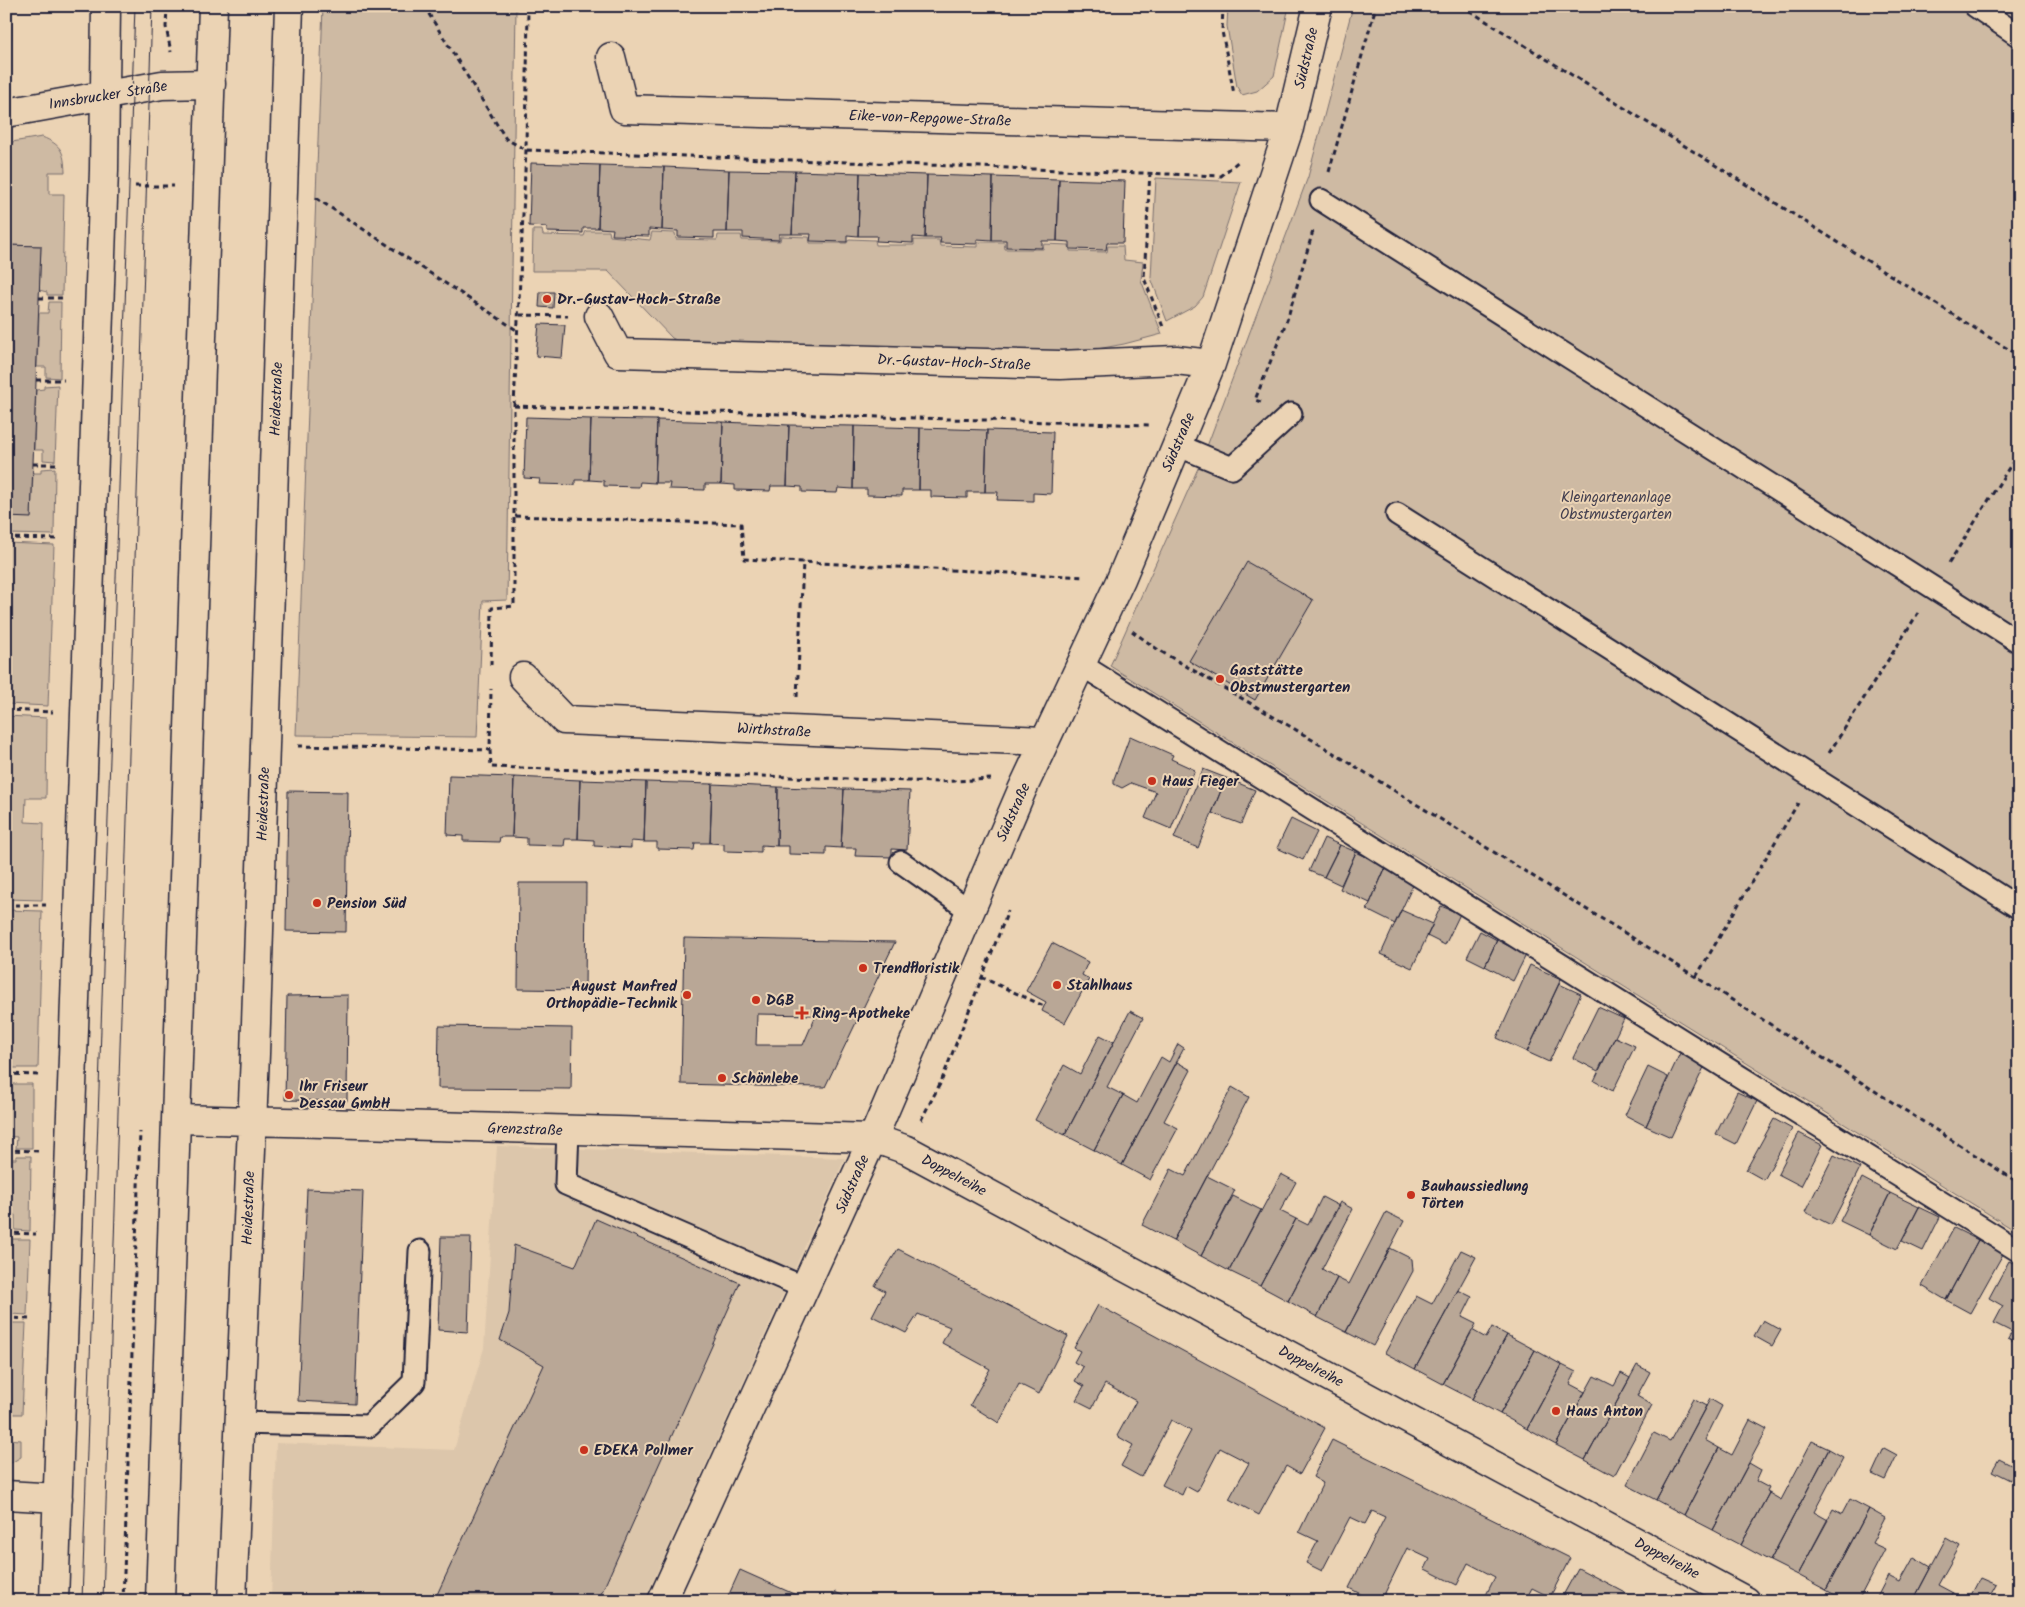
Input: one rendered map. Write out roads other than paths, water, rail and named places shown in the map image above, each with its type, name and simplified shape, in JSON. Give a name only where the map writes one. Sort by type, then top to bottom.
[{"type":"street","points":[[54,1601],[106,96],[106,6]]},
{"type":"street","points":[[160,1601],[213,6]]},
{"type":"street","name":"Heidestraße","points":[[232,1601],[252,1121],[289,6]]},
{"type":"street","name":"Südstraße","points":[[662,1601],[873,1138],[1022,790],[1121,579],[1211,364],[1289,128],[1318,6]]},
{"type":"street","name":"Eike-von-Repgowe-Straße","points":[[611,57],[624,108],[1289,128]]},
{"type":"street","name":"Innsbrucker Straße","points":[[6,113],[162,85],[210,84]]},
{"type":"street","name":"Dr.-Gustav-Hoch-Straße","points":[[599,316],[618,353],[1060,365],[1176,360],[1211,364]]},
{"type":"street","name":"Wirthstraße","points":[[523,677],[564,720],[1044,741]]},
{"type":"street","name":"Grenzstraße","points":[[177,1119],[873,1138]]},
{"type":"street","name":"Doppelreihe","points":[[873,1138],[907,1150],[1746,1601]]},
{"type":"street","points":[[6,1495],[58,1498]]},
{"type":"lane","points":[[1975,6],[2019,36]]},
{"type":"lane","points":[[1321,200],[2019,642]]},
{"type":"lane","points":[[1181,435],[1232,468],[1290,414]]},
{"type":"lane","points":[[1397,514],[2019,908]]},
{"type":"lane","points":[[1080,664],[2019,1251]]},
{"type":"lane","points":[[901,862],[969,910]]},
{"type":"lane","points":[[568,1130],[566,1184],[805,1288]]},
{"type":"lane","points":[[239,1423],[369,1426],[414,1382],[420,1251]]},
{"type":"tram line","points":[[82,1601],[135,6]]},
{"type":"tram line","points":[[103,1601],[152,6]]},
{"type":"place","name":"Dr.-Gustav-Hoch-Straße","points":[[547,299]]},
{"type":"place","name":"Gaststätte Obstmustergarten","points":[[1220,679]]},
{"type":"place","name":"Haus Fieger","points":[[1152,781]]},
{"type":"place","name":"Pension Süd","points":[[317,903]]},
{"type":"place","name":"Trendfloristik","points":[[863,968]]},
{"type":"place","name":"Stahlhaus","points":[[1057,985]]},
{"type":"place","name":"August Manfred Orthopädie-Technik","points":[[687,995]]},
{"type":"place","name":"DGB","points":[[756,1000]]},
{"type":"place","name":"Ring-Apotheke","points":[[802,1013]]},
{"type":"place","name":"Schönlebe","points":[[722,1078]]},
{"type":"place","name":"Ihr Friseur Dessau GmbH","points":[[289,1095]]},
{"type":"place","name":"Bauhaussiedlung Törten","points":[[1411,1195]]},
{"type":"place","name":"Haus Anton","points":[[1556,1411]]},
{"type":"place","name":"EDEKA Pollmer","points":[[584,1450]]},
{"type":"park label","name":"Kleingartenanlage Obstmustergarten","points":[[1616,506]]}]
